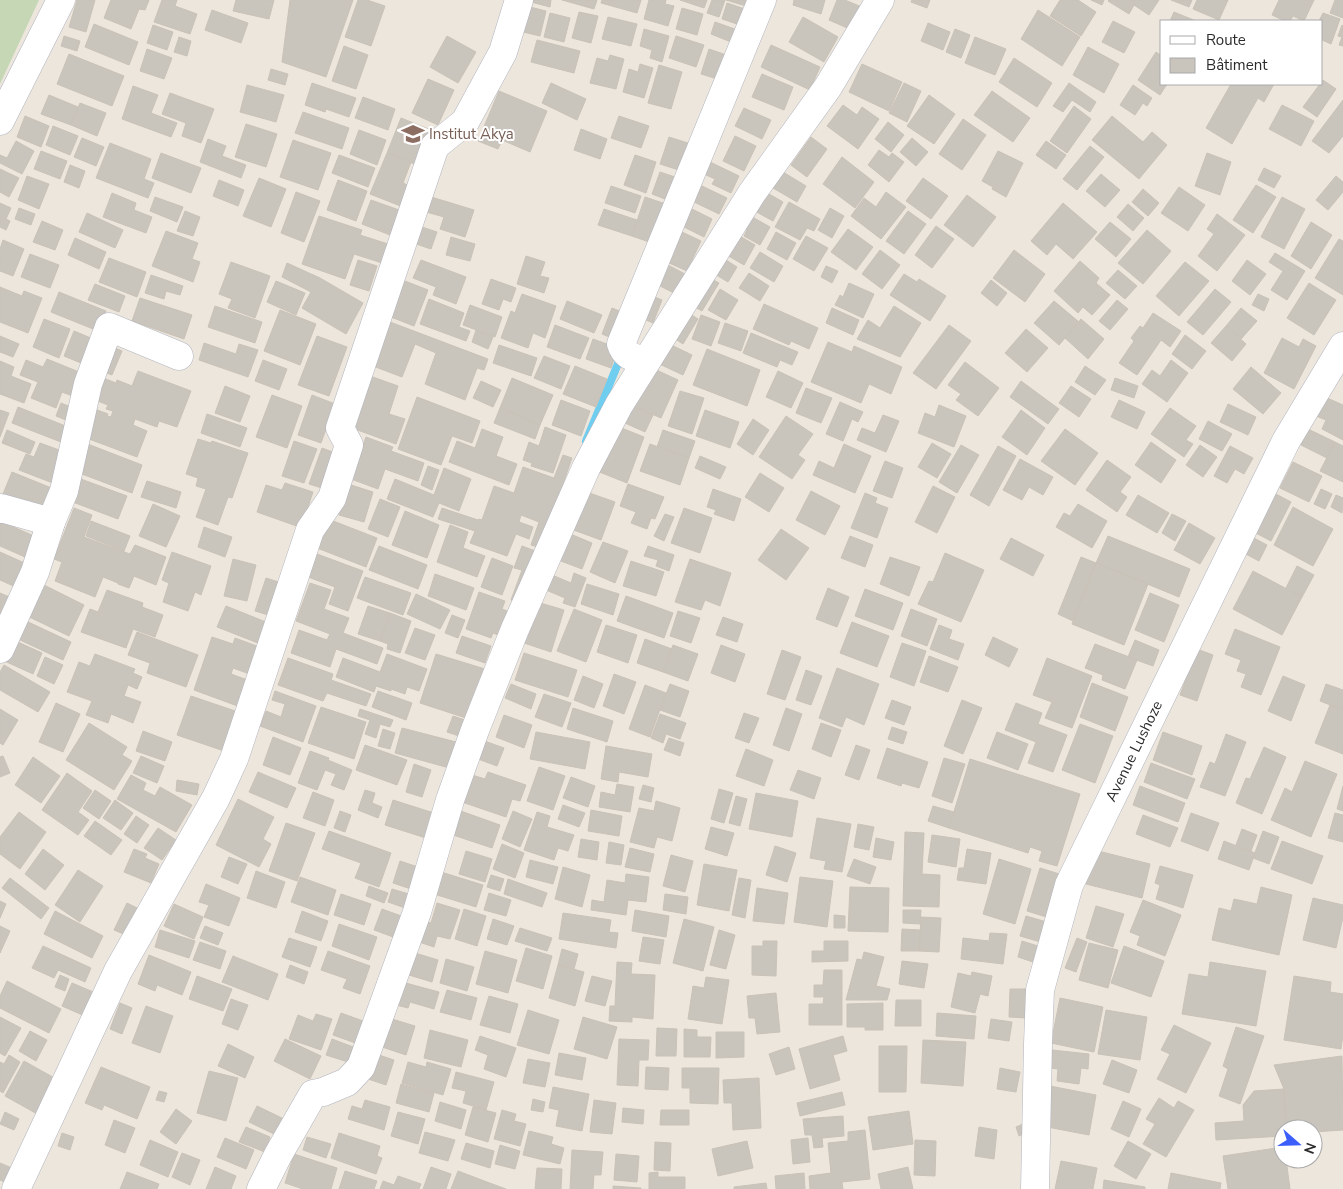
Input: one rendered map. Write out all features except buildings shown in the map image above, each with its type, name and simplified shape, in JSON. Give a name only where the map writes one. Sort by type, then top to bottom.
[{"type":"street","points":[[0,121],[61,0]]},
{"type":"street","points":[[16,1189],[118,971],[216,798],[234,759],[310,530],[332,498],[349,445],[340,428],[435,146],[465,122],[503,52],[519,0]]},
{"type":"street","points":[[646,362],[623,352],[621,344],[762,0]]},
{"type":"street","points":[[261,1189],[313,1094],[347,1082],[361,1066],[417,912],[453,791],[516,629],[586,468],[619,405],[752,192],[828,87],[880,0]]},
{"type":"street","points":[[0,649],[35,572],[51,522],[64,491],[88,384],[109,327],[179,356]]},
{"type":"street","name":"Avenue Lushoze","points":[[1035,1189],[1040,990],[1069,885],[1286,441],[1343,346]]},
{"type":"street","points":[[0,509],[51,522]]},
{"type":"green space","points":[[0,0],[39,0],[0,84]]},
{"type":"waterway","points":[[586,441],[622,354]]},
{"type":"place","name":"Institut Akya","points":[[413,134]]}]
